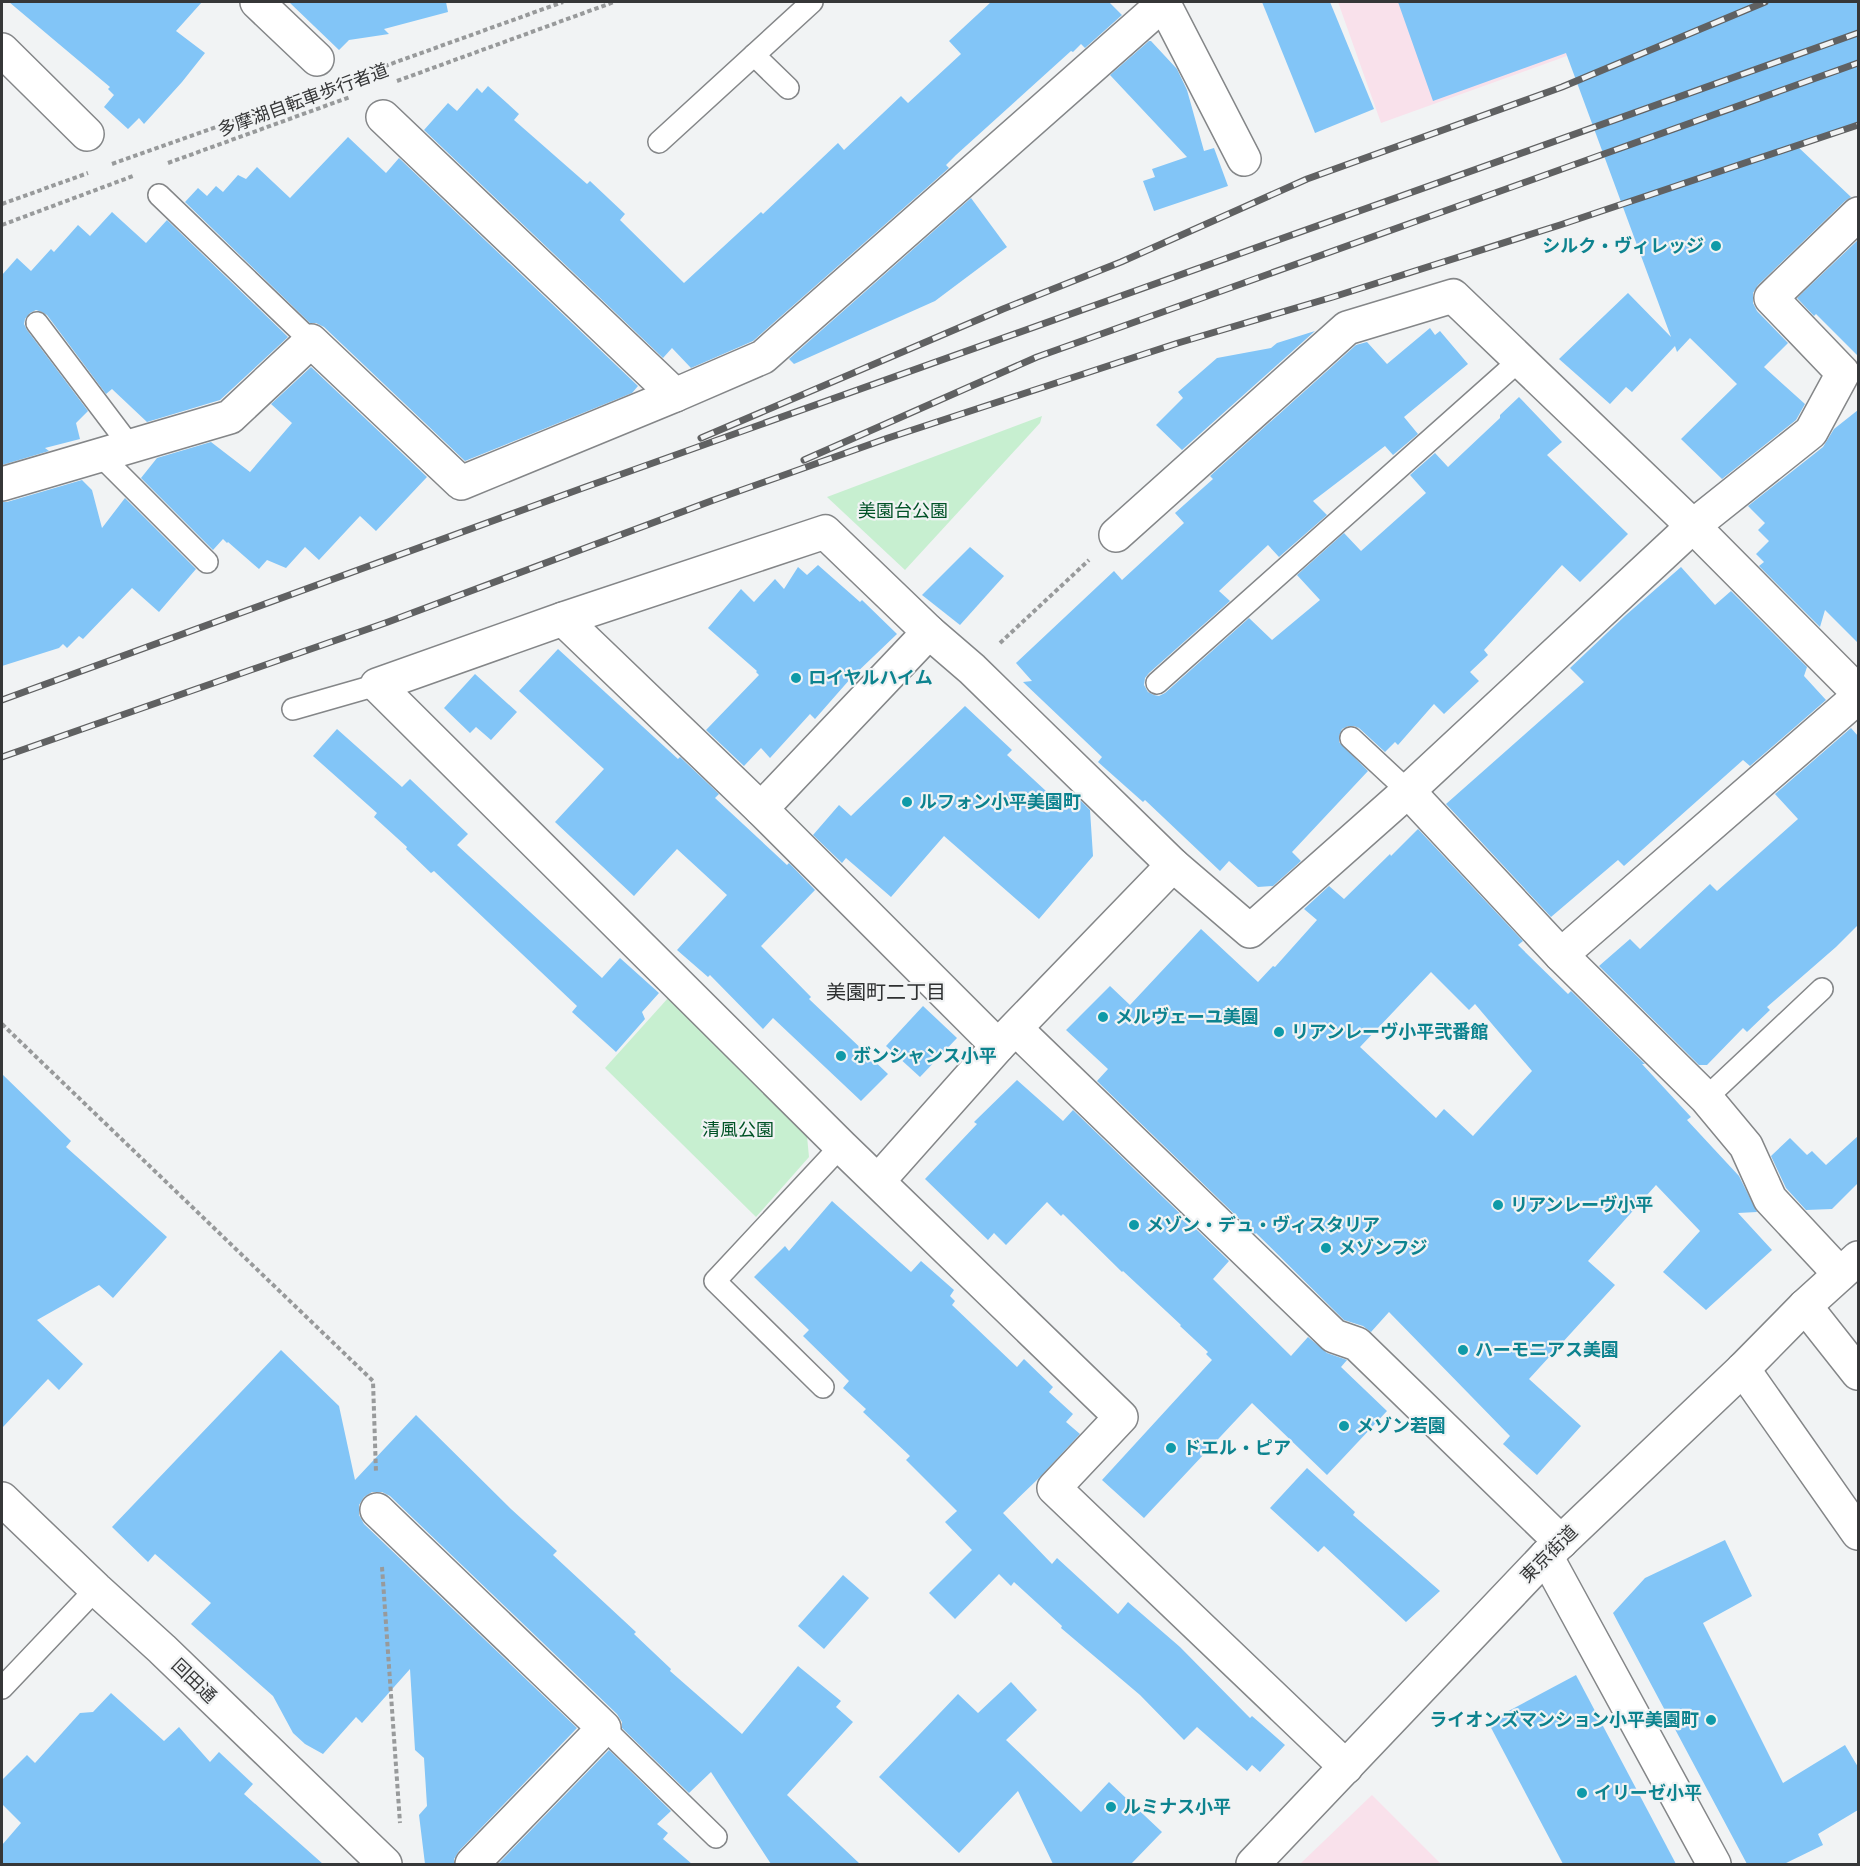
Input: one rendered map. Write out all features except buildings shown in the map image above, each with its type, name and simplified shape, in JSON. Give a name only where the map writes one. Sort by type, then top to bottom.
[{"type":"street","points":[[257,2],[328,71]]},
{"type":"street","points":[[2,484],[230,417],[310,341],[460,483],[675,394],[763,357],[1164,2],[1244,159]]},
{"type":"street","points":[[2,50],[87,134]]},
{"type":"street","points":[[383,117],[675,394]]},
{"type":"street","points":[[1346,1767],[1054,1488],[1121,1418],[841,1146],[377,685],[563,619],[825,532],[929,632],[972,669],[1173,865],[1250,932],[1408,792],[1693,526],[1811,432],[1843,373],[1771,297],[1858,214]]},
{"type":"street","points":[[1116,535],[1347,328],[1453,296],[1693,526],[1858,692]]},
{"type":"street","points":[[563,619],[761,809],[1334,1336],[1357,1344],[1553,1549],[1714,1864]]},
{"type":"street","points":[[761,809],[929,632]]},
{"type":"street","points":[[1561,955],[1858,697]]},
{"type":"street","points":[[1408,792],[1561,955],[1706,1098],[1746,1146],[1770,1199],[1849,1266]]},
{"type":"street","points":[[878,1181],[1007,1037],[1173,865]]},
{"type":"street","name":"東京街道","points":[[1253,1864],[1553,1549],[1849,1266]]},
{"type":"street","points":[[1805,1306],[1858,1373]]},
{"type":"street","points":[[1743,1369],[1858,1533]]},
{"type":"street","name":"回田通","points":[[2,1499],[385,1864]]},
{"type":"street","points":[[378,1510],[604,1728],[472,1864]]},
{"type":"lane","points":[[659,142],[812,2]]},
{"type":"lane","points":[[754,55],[788,88]]},
{"type":"lane","points":[[159,195],[310,341]]},
{"type":"lane","points":[[37,323],[115,451],[207,562]]},
{"type":"lane","points":[[1157,683],[1521,359]]},
{"type":"lane","points":[[293,709],[377,685]]},
{"type":"lane","points":[[1352,738],[1408,792]]},
{"type":"lane","points":[[1706,1098],[1822,990]]},
{"type":"lane","points":[[823,1387],[715,1281],[841,1146]]},
{"type":"lane","points":[[2,1688],[96,1589]]},
{"type":"lane","points":[[604,1728],[716,1837]]},
{"type":"path","points":[[328,71],[563,2]]},
{"type":"path","name":"多摩湖自転車歩行者道","points":[[394,82],[614,2]]},
{"type":"path","name":"多摩湖自転車歩行者道","points":[[162,166],[361,94]]},
{"type":"path","points":[[103,168],[305,95]]},
{"type":"path","points":[[2,204],[92,172]]},
{"type":"path","points":[[2,225],[140,174]]},
{"type":"path","points":[[972,669],[1116,535]]},
{"type":"path","points":[[2,1024],[373,1381],[378,1510],[400,1824]]},
{"type":"shaded area","points":[[1338,2],[1610,2],[1622,36],[1381,123]]},
{"type":"shaded area","points":[[1372,1795],[1441,1864],[1300,1864]]},
{"type":"green space","name":"美園台公園","points":[[1042,416],[1040,423],[905,570],[827,497]]},
{"type":"green space","name":"清風公園","points":[[669,997],[806,1126],[809,1157],[756,1217],[605,1068]]},
{"type":"railway","points":[[701,438],[1003,309],[1121,262],[1307,179],[1562,87],[1765,2]]},
{"type":"railway","points":[[2,700],[580,489],[1858,33]]},
{"type":"railway","points":[[804,460],[1037,357],[1858,63]]},
{"type":"railway","points":[[2,757],[388,622],[711,501],[888,438],[1178,343],[1560,225],[1858,125]]},
{"type":"place","name":"シルク・ヴィレッジ","points":[[1716,246]]},
{"type":"place","name":"ロイヤルハイム","points":[[796,678]]},
{"type":"place","name":"ルフォン小平美園町","points":[[907,802]]},
{"type":"place","name":"メルヴェーユ美園","points":[[1103,1017]]},
{"type":"place","name":"リアンレーヴ小平弐番館","points":[[1279,1032]]},
{"type":"place","name":"ボンシャンス小平","points":[[841,1056]]},
{"type":"place","name":"リアンレーヴ小平","points":[[1498,1205]]},
{"type":"place","name":"メゾン・デュ・ヴィスタリア","points":[[1134,1225]]},
{"type":"place","name":"メゾンフジ","points":[[1326,1248]]},
{"type":"place","name":"ハーモニアス美園","points":[[1463,1350]]},
{"type":"place","name":"メゾン若園","points":[[1344,1426]]},
{"type":"place","name":"ドエル・ピア","points":[[1171,1448]]},
{"type":"place","name":"ライオンズマンション小平美園町","points":[[1711,1720]]},
{"type":"place","name":"イリーゼ小平","points":[[1582,1793]]},
{"type":"place","name":"ルミナス小平","points":[[1111,1807]]},
{"type":"district","name":"美園町二丁目","points":[[886,992]]}]
